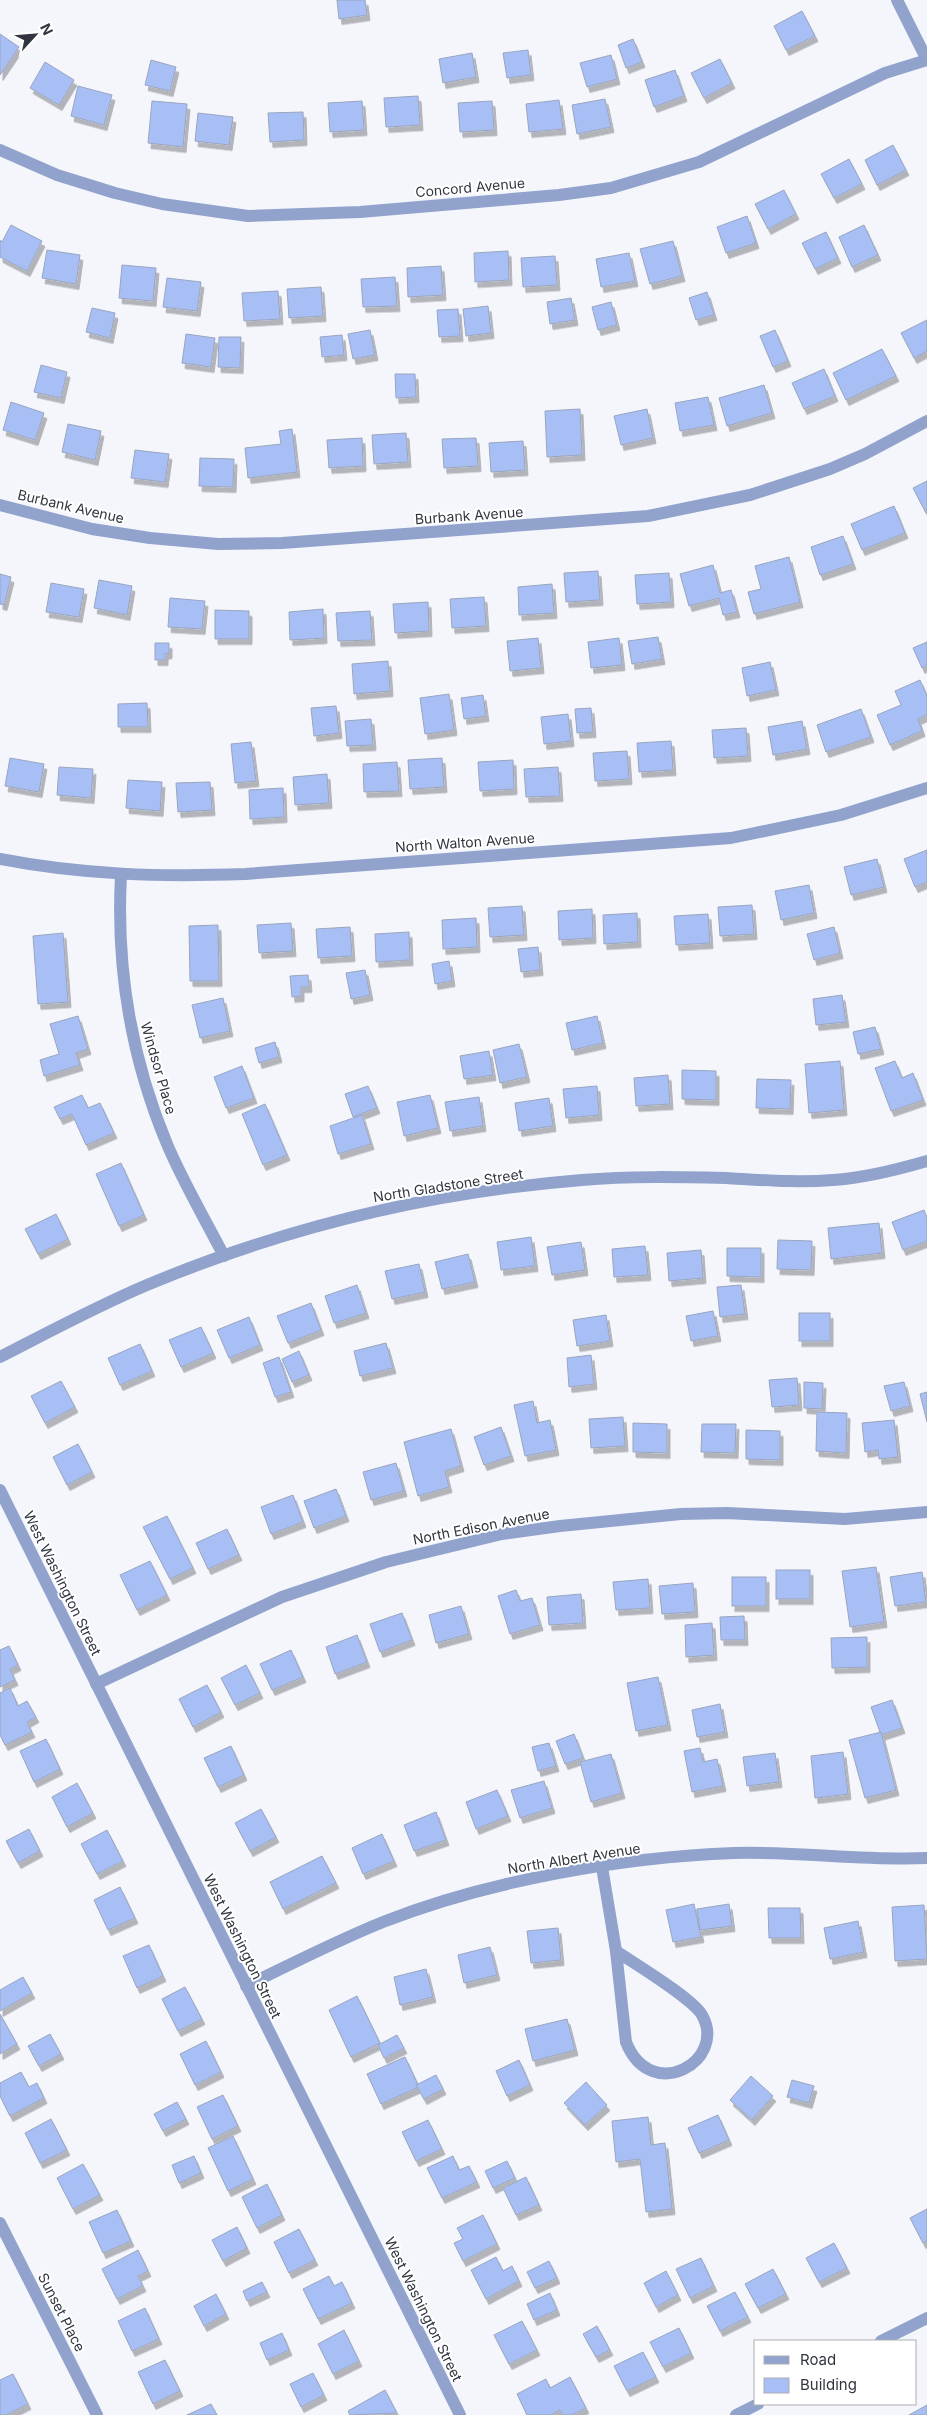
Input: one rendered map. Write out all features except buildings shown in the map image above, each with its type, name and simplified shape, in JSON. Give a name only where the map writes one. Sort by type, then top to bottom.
[{"type":"street","points":[[897,0],[927,60]]},
{"type":"street","name":"Concord Avenue","points":[[0,150],[57,175],[115,193],[162,204],[248,216],[360,212],[559,195],[611,188],[699,162],[884,73],[927,60]]},
{"type":"street","name":"Burbank Avenue","points":[[0,505],[92,529],[150,538],[218,544],[282,543],[648,516],[750,495],[830,469],[865,454],[927,421]]},
{"type":"street","name":"North Walton Avenue","points":[[0,860],[121,875],[245,874],[731,838],[841,814],[927,788]]},
{"type":"street","name":"Windsor Place","points":[[121,875],[120,902],[124,978],[132,1034],[148,1092],[168,1144],[224,1256]]},
{"type":"street","name":"North Gladstone Street","points":[[0,1357],[106,1303],[148,1284],[224,1256],[318,1225],[409,1203],[582,1180],[688,1177],[833,1180],[881,1173],[927,1161]]},
{"type":"street","name":"West Washington Street","points":[[0,1490],[460,2415]]},
{"type":"street","name":"North Edison Avenue","points":[[96,1684],[282,1597],[386,1562],[502,1534],[560,1526],[681,1514],[727,1513],[845,1519],[927,1512]]},
{"type":"street","name":"North Albert Avenue","points":[[246,1986],[339,1941],[384,1922],[438,1903],[505,1884],[602,1867],[676,1857],[735,1853],[927,1858]]},
{"type":"street","points":[[602,1867],[616,1951],[626,2042],[631,2055],[641,2066],[654,2072],[669,2073],[683,2070],[700,2056],[705,2044],[706,2028],[702,2015],[690,2002],[616,1951]]},
{"type":"street","name":"Sunset Place","points":[[0,2223],[97,2415]]},
{"type":"street","points":[[884,2340],[927,2318]]},
{"type":"street","points":[[736,2415],[756,2405]]}]
